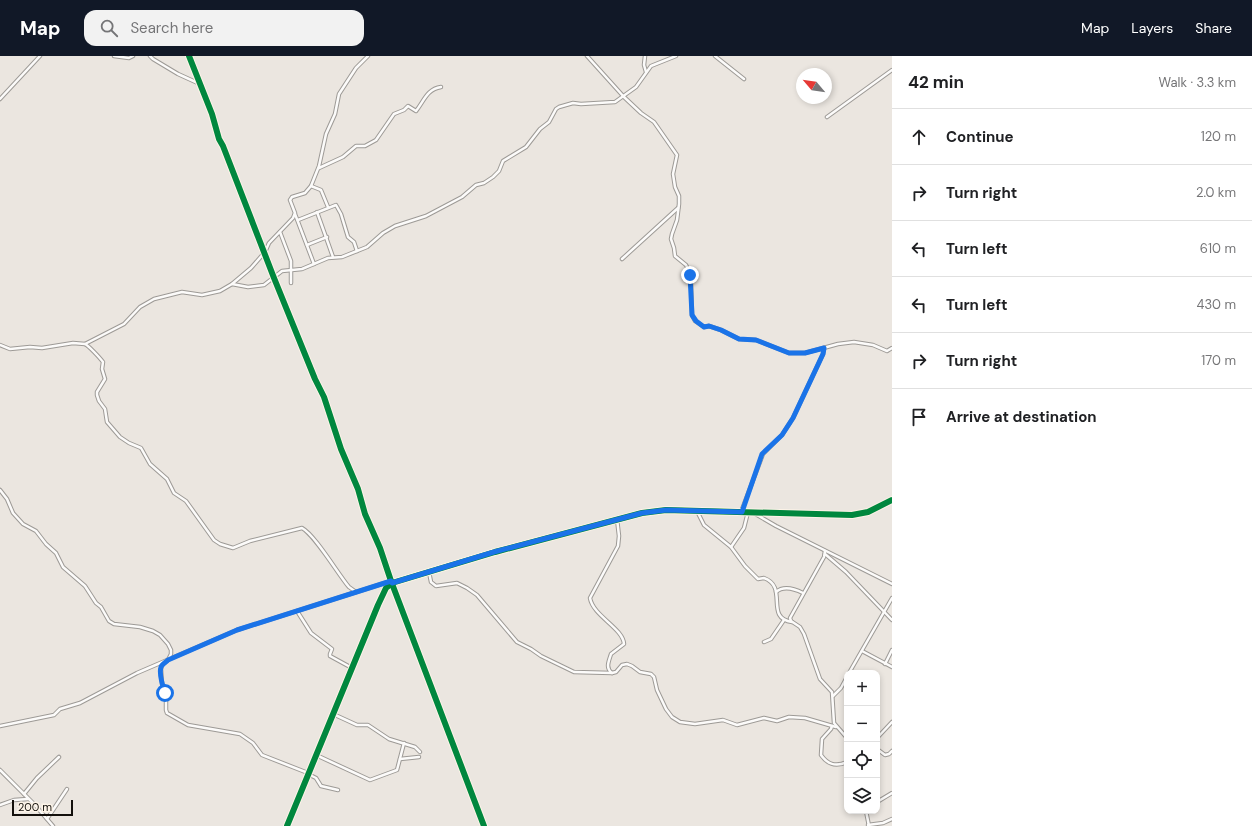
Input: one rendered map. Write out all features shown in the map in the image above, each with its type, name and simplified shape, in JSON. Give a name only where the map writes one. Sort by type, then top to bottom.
[{"type":"street","points":[[0,99],[40,56]]},
{"type":"street","points":[[114,56],[128,58],[133,56]]},
{"type":"street","points":[[150,56],[175,73],[200,84]]},
{"type":"street","points":[[189,56],[216,127],[219,139],[234,170],[274,278],[315,379],[324,397],[341,448],[358,489],[364,514],[380,548],[391,582],[484,826]]},
{"type":"street","points":[[314,264],[291,204],[291,199],[305,193],[311,186],[323,152],[326,134],[335,114],[339,94],[356,68],[368,56]]},
{"type":"street","points":[[587,56],[640,113],[654,122],[677,155],[673,170],[675,187],[678,196],[678,208],[677,220],[671,239],[674,248],[674,256],[686,265],[690,275],[692,315],[696,321],[704,327],[709,326],[721,330],[739,339],[756,340],[789,353],[805,353],[838,344],[854,342],[874,345],[887,351],[892,348]]},
{"type":"street","points":[[645,56],[644,65],[646,73]]},
{"type":"street","points":[[232,284],[248,287],[262,286],[282,272],[302,269],[328,258],[342,257],[367,247],[383,233],[395,226],[426,216],[446,204],[455,201],[476,185],[484,183],[493,177],[500,171],[503,161],[526,147],[540,129],[551,120],[555,111],[559,107],[573,103],[612,103],[624,97],[639,83],[652,65],[676,56]]},
{"type":"street","points":[[715,56],[744,79]]},
{"type":"street","points":[[827,117],[892,70]]},
{"type":"street","points":[[318,168],[343,157],[356,146],[365,146],[372,142],[377,138],[394,114],[404,110],[408,106],[416,111],[429,92],[440,87]]},
{"type":"street","points":[[311,186],[321,190],[328,208]]},
{"type":"street","points":[[298,220],[337,206],[348,237],[355,243],[358,251]]},
{"type":"street","points":[[622,259],[678,208]]},
{"type":"street","points":[[317,212],[334,257]]},
{"type":"street","points":[[85,344],[124,324],[140,307],[154,299],[182,292],[202,295],[218,292],[232,284],[249,270],[264,252],[269,243],[292,220],[295,213]]},
{"type":"street","points":[[280,232],[291,262],[291,283]]},
{"type":"street","points":[[307,245],[327,237]]},
{"type":"street","points":[[0,345],[7,348],[42,348],[73,343],[85,344],[90,347],[103,362],[102,369],[105,379],[97,392],[97,395],[99,401],[105,409],[107,422],[120,437],[141,448],[150,464],[167,480],[174,493],[186,501],[214,540],[220,544],[233,548],[250,541],[302,528],[314,540],[349,587],[356,592]]},
{"type":"street","points":[[742,512],[762,454],[782,435],[796,413],[823,354],[824,348]]},
{"type":"street","points":[[0,490],[13,513],[23,524],[36,531],[46,544],[56,553],[63,567],[78,582],[85,586],[96,603],[101,607],[108,620],[114,624],[140,627],[158,633],[170,648],[171,652],[168,660],[162,665],[161,669],[162,684],[166,695],[166,710],[170,715],[193,726],[240,734],[253,743],[263,755],[308,773],[316,778],[320,786],[338,790]]},
{"type":"street","points":[[0,726],[54,715],[60,709],[80,703],[119,682],[237,630],[356,592],[494,552],[617,519],[653,511],[852,515],[868,512],[892,500]]},
{"type":"street","points":[[697,511],[706,528],[731,547],[754,577],[758,579],[766,578],[780,589]]},
{"type":"street","points":[[731,547],[744,528],[750,512]]},
{"type":"street","points":[[750,512],[825,552],[892,584]]},
{"type":"street","points":[[612,673],[609,671],[608,666],[611,654],[622,646],[624,642],[619,633],[595,609],[590,598],[618,546],[619,536],[617,519]]},
{"type":"street","points":[[793,622],[790,620],[790,617],[825,552]]},
{"type":"street","points":[[825,552],[892,620]]},
{"type":"street","points":[[429,572],[431,582],[436,586],[457,583],[474,592],[515,641],[574,672],[612,673],[616,672],[622,665],[627,664],[640,672],[651,674],[666,709],[675,720],[686,724],[723,720],[739,725],[760,718],[768,718],[777,721],[788,717],[808,718],[836,727]]},
{"type":"street","points":[[287,826],[382,596],[391,582]]},
{"type":"street","points":[[775,586],[778,612],[781,618],[793,622],[803,631],[818,676],[833,696],[832,718],[836,727],[844,735]]},
{"type":"street","points":[[776,592],[780,589],[793,588],[803,594]]},
{"type":"street","points":[[851,670],[892,598]]},
{"type":"street","points":[[297,610],[311,633],[332,649],[330,656],[352,668]]},
{"type":"street","points":[[764,642],[770,640],[784,620]]},
{"type":"street","points":[[885,664],[892,650]]},
{"type":"street","points":[[862,651],[892,667]]},
{"type":"street","points":[[833,696],[844,682]]},
{"type":"street","points":[[333,714],[357,725],[368,725],[385,737],[415,747],[420,752]]},
{"type":"street","points":[[880,735],[892,722]]},
{"type":"street","points":[[832,726],[822,739],[821,755],[831,764],[838,765],[844,763]]},
{"type":"street","points":[[316,755],[370,780],[390,771],[395,771],[398,767],[404,744]]},
{"type":"street","points":[[880,751],[885,755],[892,751]]},
{"type":"street","points":[[24,794],[60,757]]},
{"type":"street","points":[[400,759],[419,757]]},
{"type":"street","points":[[0,770],[53,826]]},
{"type":"street","points":[[48,819],[67,790]]},
{"type":"street","points":[[880,800],[892,793]]},
{"type":"street","points":[[0,806],[14,800],[29,799]]},
{"type":"street","points":[[866,814],[868,825],[883,823],[892,819]]},
{"type":"cycle path","points":[[189,56],[212,114],[219,139],[274,278],[315,379],[324,397],[341,449],[358,489],[365,514],[380,548],[391,581],[484,826]]},
{"type":"cycle path","points":[[287,826],[378,605],[386,588],[392,583],[495,552],[642,513],[666,510],[852,515],[868,512],[892,500]]},
{"type":"route","points":[[165,693],[162,684],[161,669],[162,665],[168,660],[237,630],[297,610],[334,600],[391,581],[392,583],[396,580],[429,572],[494,552],[642,513],[666,510],[742,512],[762,454],[782,435],[793,418],[823,354],[824,348],[805,353],[789,353],[756,340],[743,340],[721,330],[709,326],[704,327],[695,321],[692,315],[690,275]]}]
